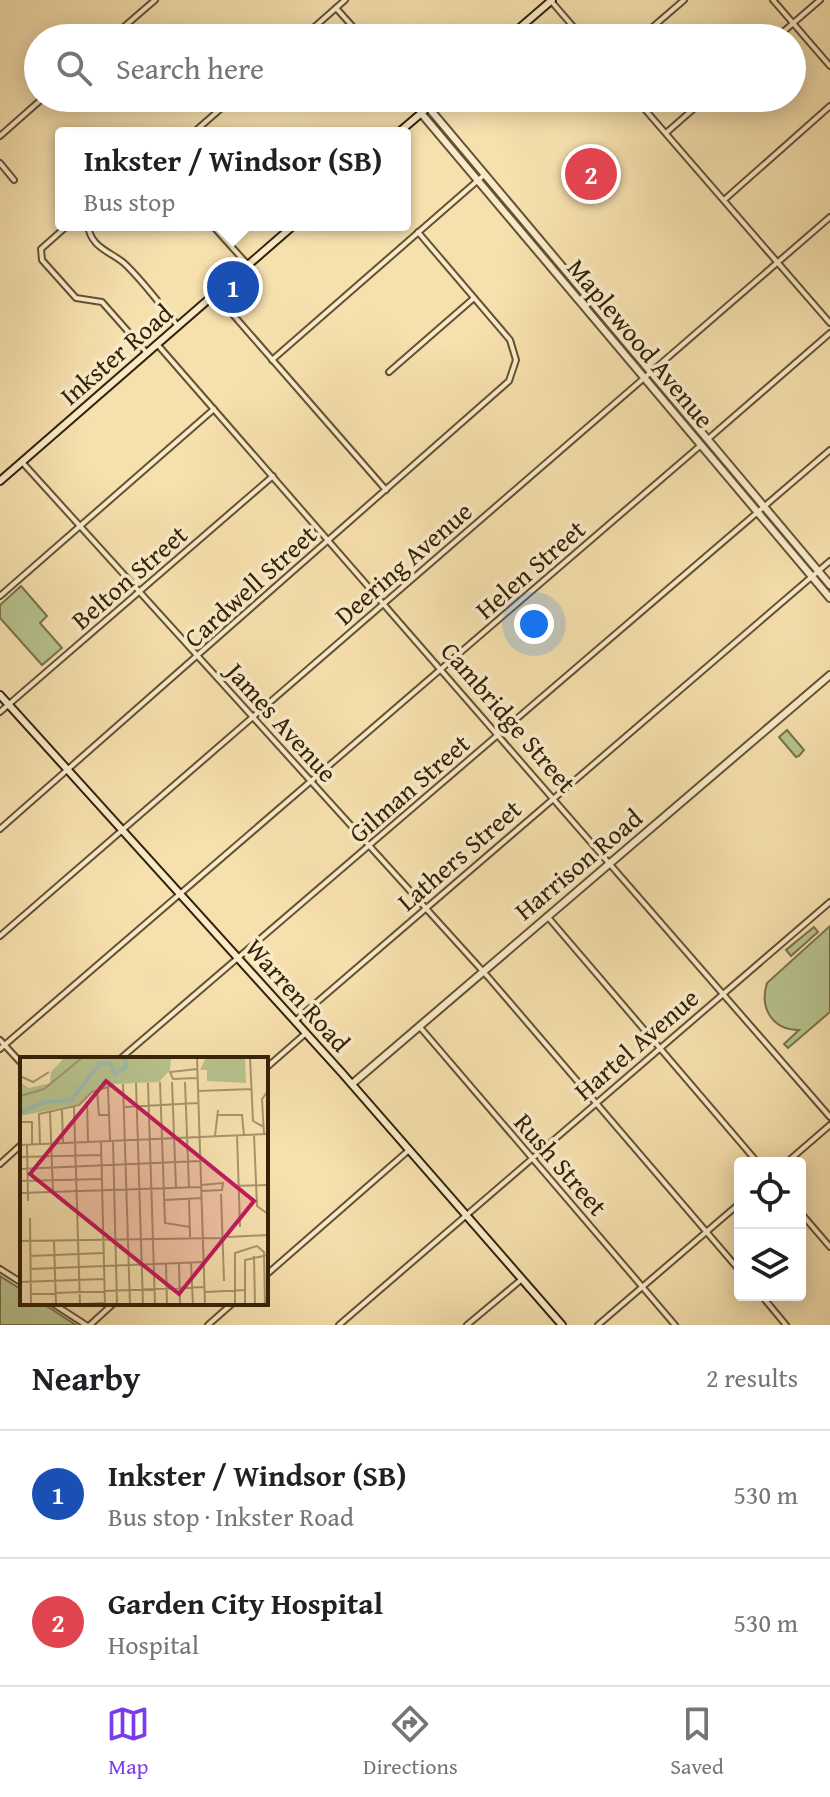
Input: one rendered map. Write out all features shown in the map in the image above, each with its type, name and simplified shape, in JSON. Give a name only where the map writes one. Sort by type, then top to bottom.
[{"type":"street","points":[[127,24],[155,0]]},
{"type":"street","points":[[318,24],[345,0]]},
{"type":"street","points":[[656,24],[684,0]]},
{"type":"street","points":[[773,0],[793,23],[820,0]]},
{"type":"street","points":[[525,24],[552,1],[571,24]]},
{"type":"street","points":[[336,8],[350,24]]},
{"type":"street","points":[[806,38],[830,66]]},
{"type":"street","points":[[723,201],[830,106]]},
{"type":"street","points":[[0,136],[27,112]]},
{"type":"street","points":[[200,127],[217,112]]},
{"type":"street","name":"Maplewood Avenue","points":[[432,112],[481,178]]},
{"type":"street","points":[[647,112],[830,323]]},
{"type":"street","points":[[666,134],[690,112]]},
{"type":"street","points":[[405,127],[421,113]]},
{"type":"street","name":"Maplewood Avenue","points":[[421,113],[538,245],[645,379],[764,507],[830,598]]},
{"type":"street","points":[[0,163],[14,180]]},
{"type":"street","points":[[272,360],[481,178]]},
{"type":"street","name":"Deering Avenue","points":[[0,936],[830,217]]},
{"type":"street","points":[[61,231],[42,248],[40,257],[76,298],[103,303],[147,353]]},
{"type":"street","points":[[89,231],[109,256],[125,264],[178,326]]},
{"type":"street","points":[[217,231],[248,266]]},
{"type":"street","name":"Inkster Road","points":[[0,481],[287,231]]},
{"type":"street","points":[[389,372],[474,298],[418,232]]},
{"type":"street","points":[[215,294],[386,490]]},
{"type":"street","name":"Cardwell Street","points":[[0,829],[504,387],[516,365],[510,340],[474,298]]},
{"type":"street","name":"Maplewood Avenue","points":[[594,313],[651,372],[757,512],[815,574],[830,585]]},
{"type":"street","name":"Helen Street","points":[[1,1045],[830,333]]},
{"type":"street","name":"Cambridge Street","points":[[157,344],[611,861],[830,1117]]},
{"type":"street","points":[[0,596],[214,409]]},
{"type":"street","name":"Gilman Street","points":[[122,1057],[830,450]]},
{"type":"street","name":"James Avenue","points":[[22,462],[483,971],[734,1264]]},
{"type":"street","name":"Belton Street","points":[[0,712],[273,476]]},
{"type":"street","name":"Lathers Street","points":[[295,1021],[830,561]]},
{"type":"street","name":"Harrison Road","points":[[352,1084],[830,675]]},
{"type":"street","name":"Warren Road","points":[[0,695],[352,1084],[562,1325]]},
{"type":"street","name":"Hartel Avenue","points":[[339,1325],[830,902]]},
{"type":"street","points":[[547,916],[753,1157]]},
{"type":"street","name":"Rush Street","points":[[419,1026],[675,1325]]},
{"type":"street","points":[[268,1066],[306,1033]]},
{"type":"street","points":[[1,1045],[20,1062]]},
{"type":"street","points":[[793,1157],[830,1125]]},
{"type":"street","points":[[0,1164],[20,1146]]},
{"type":"street","points":[[268,1273],[409,1150]]},
{"type":"street","points":[[598,1325],[734,1208]]},
{"type":"street","points":[[806,1219],[830,1247]]},
{"type":"street","points":[[0,1269],[20,1282]]},
{"type":"street","points":[[467,1325],[522,1279]]},
{"type":"street","points":[[766,1301],[786,1325]]},
{"type":"street","points":[[55,1305],[88,1325],[112,1305]]},
{"type":"street","points":[[208,1325],[231,1305]]},
{"type":"green space","points":[[21,586],[47,616],[40,623],[62,648],[42,665],[0,618],[0,605]]},
{"type":"green space","points":[[787,730],[804,750],[799,756],[796,757],[779,737]]},
{"type":"green space","points":[[830,926],[830,1012],[788,1048],[784,1044],[799,1030],[782,1026],[770,1016],[765,1001],[767,983]]},
{"type":"green space","points":[[814,927],[818,932],[791,956],[786,950]]},
{"type":"green space","points":[[0,1276],[20,1289],[20,1305],[45,1305],[76,1325],[0,1325]]},
{"type":"place","name":"Garden City Hospital","points":[[591,174]]},
{"type":"place","name":"Inkster / Windsor (SB)","points":[[233,287]]}]
